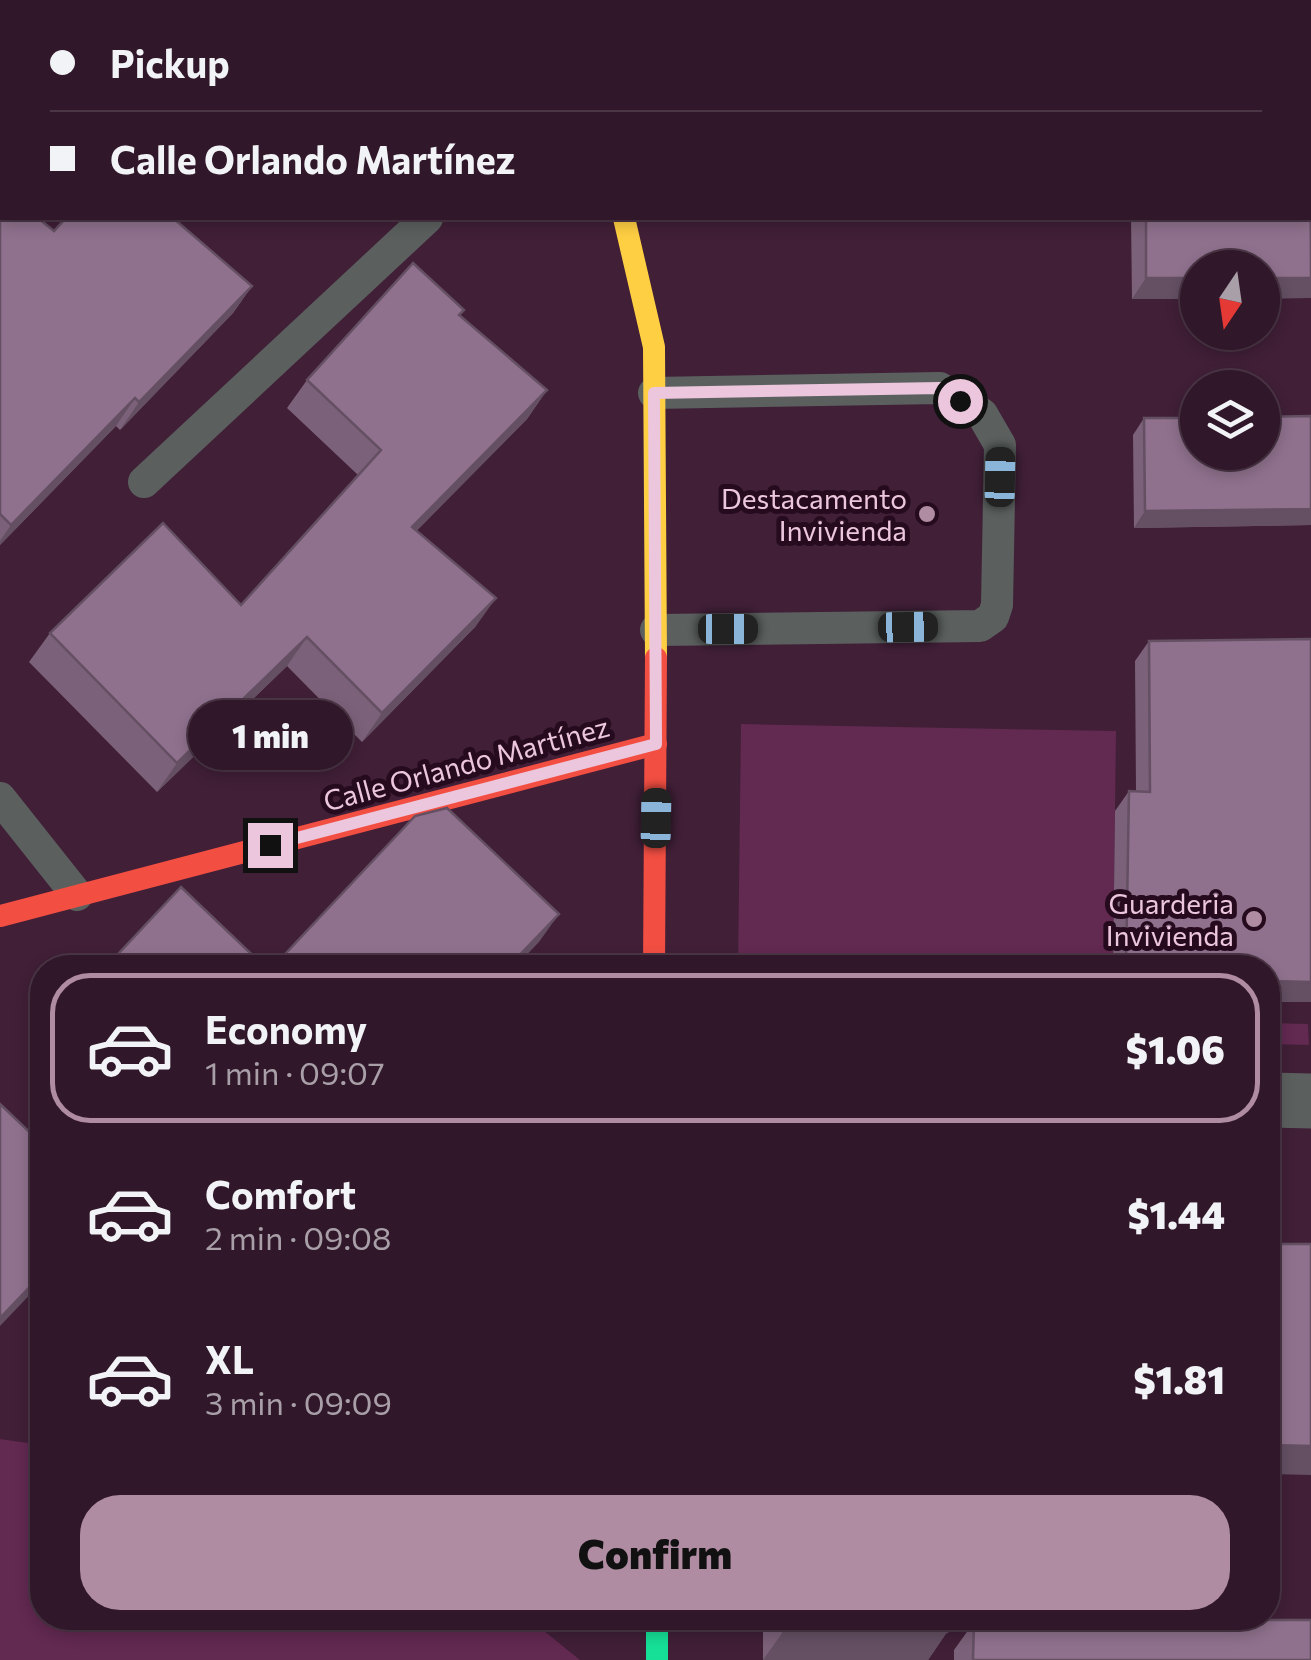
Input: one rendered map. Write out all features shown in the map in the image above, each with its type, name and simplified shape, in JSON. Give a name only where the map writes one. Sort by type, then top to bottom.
[{"type":"street","points":[[624,220],[654,347],[654,955]]},
{"type":"street","name":"Calle Orlando Martínez","points":[[0,916],[656,744]]},
{"type":"street","points":[[1280,1100],[1311,1100]]},
{"type":"street","points":[[656,1630],[657,1660]]},
{"type":"lane","points":[[144,482],[425,220]]},
{"type":"lane","points":[[654,393],[940,388],[982,414],[1000,445],[998,605],[993,617],[980,626],[656,630]]},
{"type":"lane","points":[[0,798],[77,896]]},
{"type":"shaded area","points":[[741,724],[1116,731],[1113,955],[738,955]]},
{"type":"shaded area","points":[[1280,1023],[1308,1024],[1309,1045],[1280,1044]]},
{"type":"shaded area","points":[[0,1439],[30,1443],[30,1630],[543,1630],[580,1660],[0,1660]]},
{"type":"building","points":[[0,220],[40,220],[54,231],[64,220],[175,220],[252,286],[11,525],[0,514]]},
{"type":"building","points":[[1146,220],[1311,220],[1311,278],[1280,278],[1280,250],[1180,250],[1180,278],[1146,278]]},
{"type":"building","points":[[413,263],[464,310],[459,315],[547,390],[412,527],[496,598],[382,713],[307,637],[177,763],[50,633],[163,523],[241,605],[381,450],[307,380]]},
{"type":"building","points":[[1311,416],[1311,509],[1145,511],[1144,418],[1180,418],[1180,470],[1280,470],[1280,417]]},
{"type":"building","points":[[1311,639],[1311,982],[1280,981],[1280,955],[1126,955],[1129,791],[1150,792],[1149,641]]},
{"type":"building","points":[[447,808],[559,914],[520,955],[284,955],[415,816]]},
{"type":"building","points":[[181,887],[252,955],[117,955]]},
{"type":"building","points":[[0,1104],[30,1133],[30,1287],[0,1318]]},
{"type":"building","points":[[1280,1244],[1311,1244],[1311,1446],[1280,1445]]},
{"type":"building","points":[[1280,1620],[1311,1620],[1311,1660],[973,1660],[974,1630],[1280,1630]]},
{"type":"building","points":[[783,1630],[947,1630],[947,1632]]},
{"type":"traffic: fast","points":[[657,1630],[657,1660]]},
{"type":"traffic: slow","points":[[624,220],[654,347],[656,658]]},
{"type":"traffic: jam","points":[[654,955],[656,658]]},
{"type":"traffic: jam","points":[[0,916],[656,744]]},
{"type":"place","name":"Destacamento Invivienda","points":[[927,514]]},
{"type":"place","name":"Guarderia Invivienda","points":[[1254,919]]},
{"type":"route","points":[[270,845],[656,744],[654,393],[940,388],[960,401]]}]
